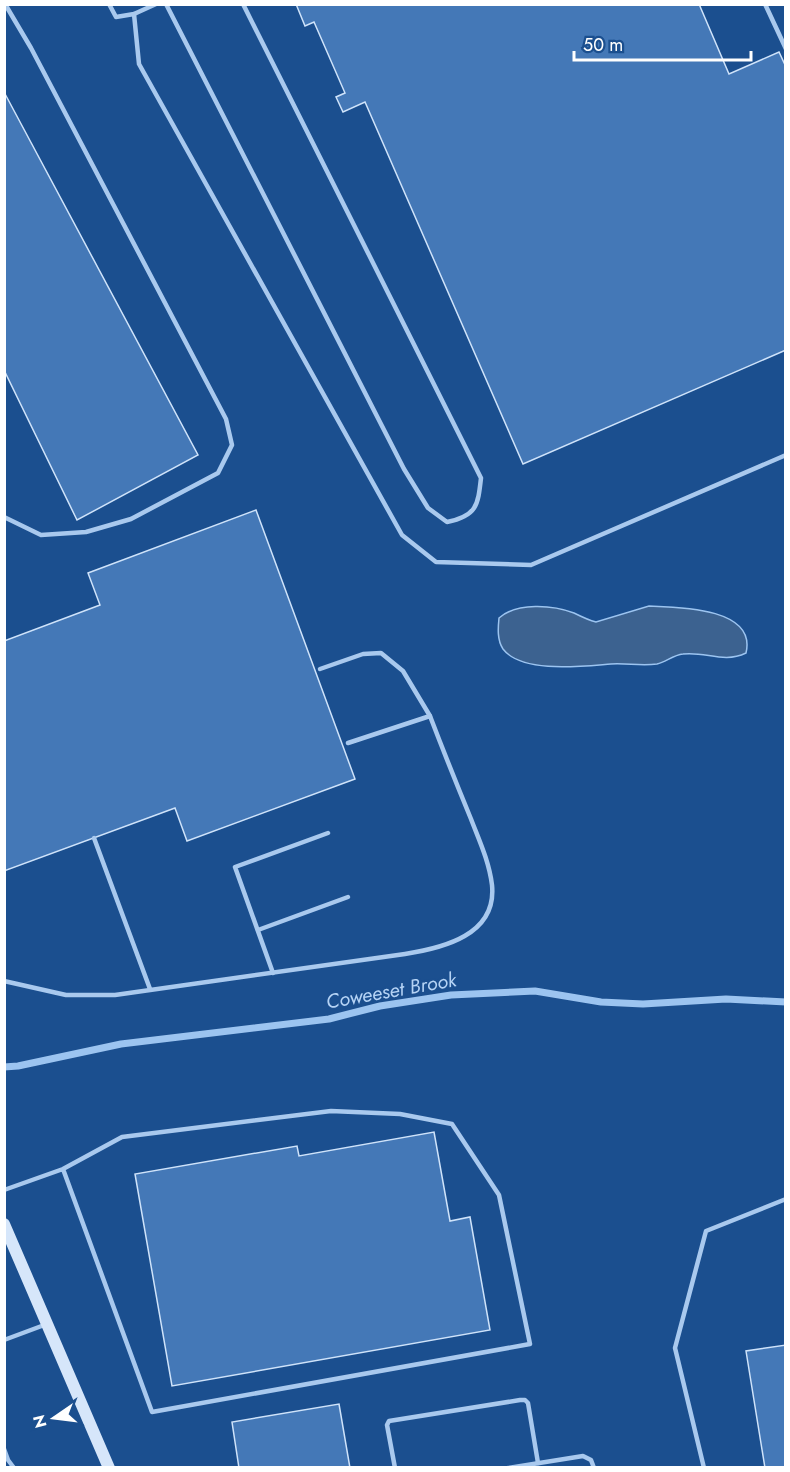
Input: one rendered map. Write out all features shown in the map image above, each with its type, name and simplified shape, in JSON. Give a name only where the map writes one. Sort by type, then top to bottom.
[{"type":"main road","points":[[4,1224],[110,1467]]},
{"type":"lane","points":[[4,517],[41,535],[86,532],[131,519],[218,473],[232,445],[226,419],[31,48],[5,4]]},
{"type":"lane","points":[[109,4],[116,17],[134,14],[156,4]]},
{"type":"lane","points":[[166,4],[404,469],[428,508],[447,522],[463,519],[478,504],[481,478],[243,4]]},
{"type":"lane","points":[[765,4],[786,50]]},
{"type":"lane","points":[[134,14],[139,64],[402,535],[436,562],[531,565],[786,454]]},
{"type":"lane","points":[[4,981],[43,991],[78,996],[115,995],[442,947],[466,935],[483,920],[492,892],[486,858],[430,716],[403,671],[381,653],[363,654],[320,669]]},
{"type":"lane","points":[[348,743],[430,716]]},
{"type":"lane","points":[[273,972],[235,867],[327,833]]},
{"type":"lane","points":[[94,838],[150,989]]},
{"type":"lane","points":[[258,930],[348,897]]},
{"type":"lane","points":[[4,1190],[63,1169],[122,1137],[331,1111],[400,1114],[452,1124],[499,1195],[530,1344],[152,1412],[63,1169]]},
{"type":"lane","points":[[704,1467],[675,1348],[706,1231],[786,1199]]},
{"type":"lane","points":[[4,1340],[48,1324]]},
{"type":"lane","points":[[395,1467],[388,1421],[520,1400],[528,1403],[538,1463]]},
{"type":"lane","points":[[4,1449],[8,1460],[14,1467]]},
{"type":"lane","points":[[508,1467],[583,1456],[591,1460],[594,1467]]},
{"type":"water","points":[[535,606],[556,608],[596,622],[649,606],[694,609],[727,618],[739,626],[746,638],[746,653],[730,657],[683,654],[651,665],[554,667],[524,662],[512,657],[503,649],[500,642],[499,618],[515,609]]},
{"type":"building","points":[[296,4],[699,4],[729,74],[779,52],[786,67],[786,350],[523,464],[365,102],[343,112],[336,97],[345,93],[314,22],[305,26]]},
{"type":"building","points":[[4,92],[198,455],[77,520],[4,370]]},
{"type":"building","points":[[256,510],[355,779],[187,841],[175,808],[4,871],[4,641],[100,605],[88,573]]},
{"type":"building","points":[[434,1132],[450,1221],[470,1217],[490,1330],[172,1386],[135,1174],[297,1146],[299,1156]]},
{"type":"building","points":[[786,1345],[786,1468],[765,1468],[746,1351]]},
{"type":"building","points":[[339,1404],[350,1468],[239,1468],[232,1422]]},
{"type":"waterway","name":"Coweeset Brook","points":[[4,1067],[121,1044],[329,1019],[380,1006],[451,995],[535,991],[601,1002],[643,1004],[726,999],[786,1002]]}]
